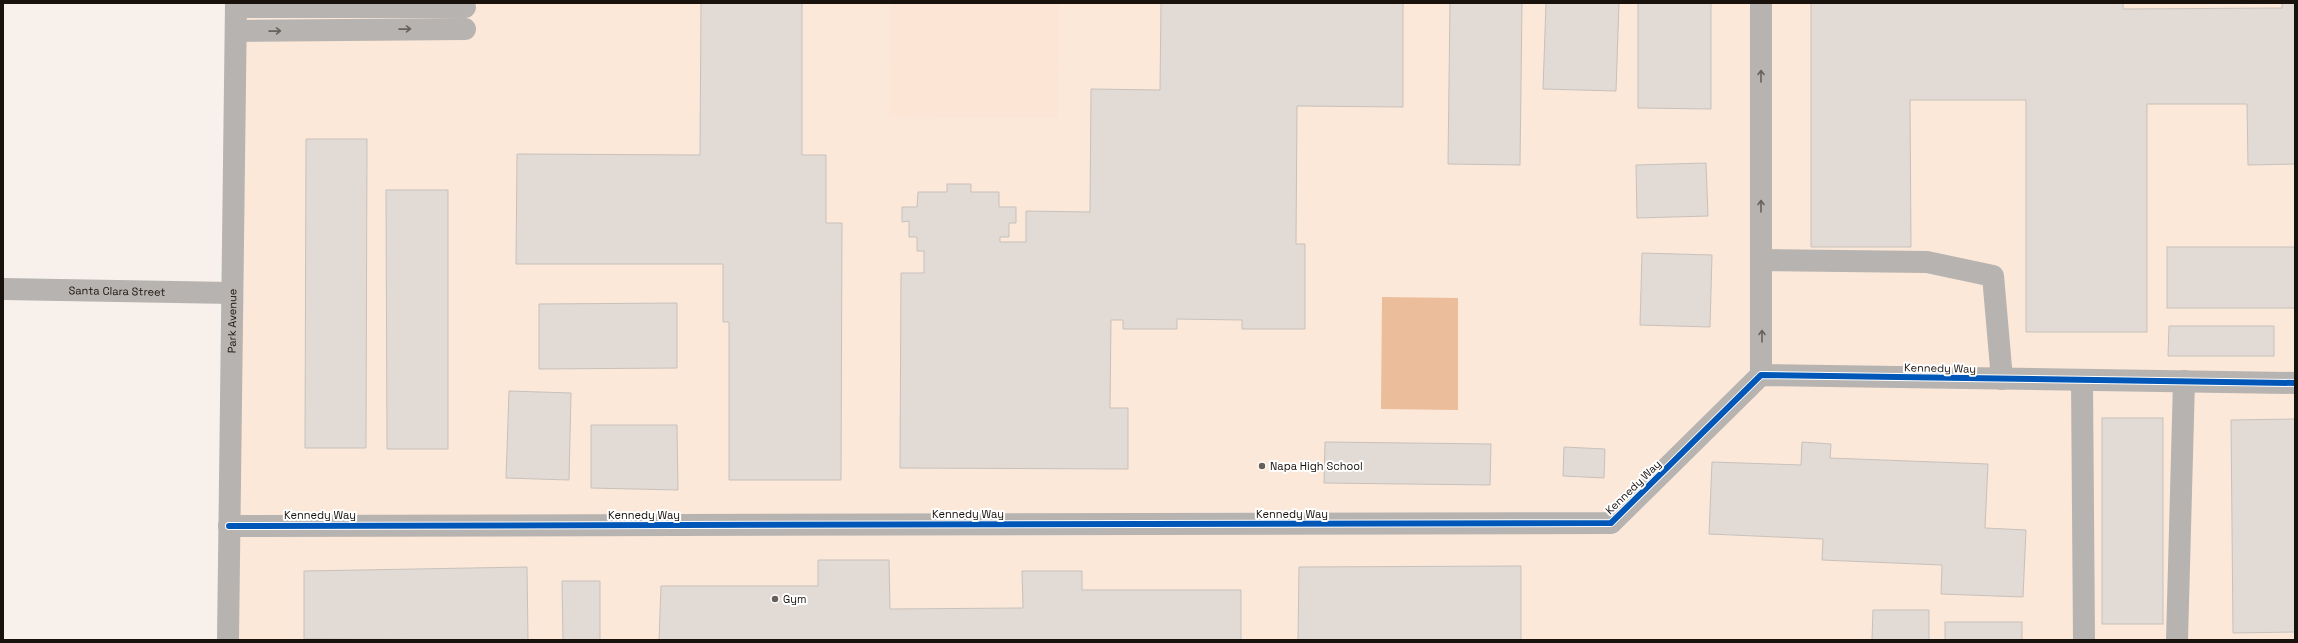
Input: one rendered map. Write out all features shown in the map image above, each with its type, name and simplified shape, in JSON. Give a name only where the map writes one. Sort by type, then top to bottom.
[{"type":"street","points":[[1761,3],[1761,375]]},
{"type":"street","points":[[236,5],[465,8]]},
{"type":"street","name":"Park Avenue","points":[[228,640],[236,5]]},
{"type":"street","points":[[236,31],[465,29]]},
{"type":"street","points":[[1761,260],[1927,262],[1993,276],[2002,378]]},
{"type":"street","name":"Santa Clara Street","points":[[3,289],[232,293]]},
{"type":"street","name":"Kennedy Way","points":[[229,526],[1611,523],[1761,375],[2295,383]]},
{"type":"street","points":[[2082,380],[2084,640]]},
{"type":"street","points":[[2177,640],[2184,382]]},
{"type":"shaded area","name":"Napa High School","points":[[236,3],[2295,3],[2295,640],[228,640]]},
{"type":"shaded area","points":[[890,3],[1059,3],[1058,118],[889,117]]},
{"type":"shaded area","points":[[1382,297],[1458,298],[1458,410],[1381,409]]},
{"type":"building","points":[[701,3],[802,3],[802,155],[826,155],[826,223],[842,223],[841,480],[729,480],[729,322],[723,322],[723,264],[516,264],[517,154],[700,155]]},
{"type":"building","points":[[1161,3],[1403,3],[1403,107],[1297,106],[1296,244],[1305,244],[1305,329],[1242,329],[1242,320],[1177,319],[1177,329],[1123,329],[1123,320],[1111,320],[1110,408],[1128,408],[1128,469],[900,468],[901,273],[924,273],[924,251],[917,251],[917,237],[909,237],[909,221],[902,222],[902,207],[917,207],[918,192],[947,192],[947,184],[971,184],[971,192],[999,192],[999,207],[1016,207],[1016,223],[1009,223],[1009,237],[1000,237],[1000,242],[1026,242],[1026,211],[1090,212],[1091,89],[1160,90]]},
{"type":"building","points":[[1450,3],[1522,3],[1520,165],[1448,164]]},
{"type":"building","points":[[1546,3],[1619,3],[1616,91],[1543,89]]},
{"type":"building","points":[[1638,3],[1711,3],[1711,109],[1638,108]]},
{"type":"building","points":[[1811,3],[2123,3],[2123,9],[2282,8],[2282,3],[2295,3],[2295,164],[2248,165],[2247,104],[2147,104],[2147,332],[2026,332],[2026,100],[1910,100],[1911,247],[1811,247]]},
{"type":"building","points":[[306,139],[367,139],[366,448],[305,448]]},
{"type":"building","points":[[1706,163],[1708,216],[1637,218],[1636,165]]},
{"type":"building","points":[[386,190],[448,190],[448,449],[387,449]]},
{"type":"building","points":[[2167,247],[2295,247],[2295,308],[2167,308]]},
{"type":"building","points":[[1642,253],[1712,255],[1710,327],[1640,325]]},
{"type":"building","points":[[677,303],[677,368],[539,369],[539,304]]},
{"type":"building","points":[[2169,326],[2274,326],[2274,356],[2168,356]]},
{"type":"building","points":[[509,391],[571,393],[569,480],[506,478]]},
{"type":"building","points":[[2102,418],[2163,418],[2163,624],[2102,624]]},
{"type":"building","points":[[2295,419],[2295,632],[2233,633],[2231,420]]},
{"type":"building","points":[[591,425],[677,425],[678,490],[591,488]]},
{"type":"building","points":[[1325,442],[1491,444],[1490,485],[1324,483]]},
{"type":"building","points":[[1802,442],[1831,444],[1830,458],[1988,464],[1985,528],[2026,530],[2023,597],[1941,594],[1942,565],[1822,560],[1823,539],[1709,534],[1712,462],[1801,465]]},
{"type":"building","points":[[1564,447],[1605,449],[1604,478],[1563,476]]},
{"type":"building","name":"Gym","points":[[818,560],[889,560],[890,609],[1023,608],[1022,571],[1082,571],[1082,590],[1241,590],[1241,640],[659,640],[661,586],[818,586]]},
{"type":"building","points":[[1521,566],[1521,640],[1298,640],[1299,567]]},
{"type":"building","points":[[527,567],[528,640],[304,639],[304,571]]},
{"type":"building","points":[[562,581],[600,581],[600,640],[563,640]]},
{"type":"building","points":[[1873,610],[1929,610],[1929,640],[1872,640]]},
{"type":"building","points":[[1945,622],[2022,622],[2022,640],[1945,640]]},
{"type":"cycle path","points":[[229,526],[1611,523],[1761,375],[2295,383]]},
{"type":"place","name":"Napa High School","points":[[1262,466]]},
{"type":"place","name":"Gym","points":[[775,599]]}]
